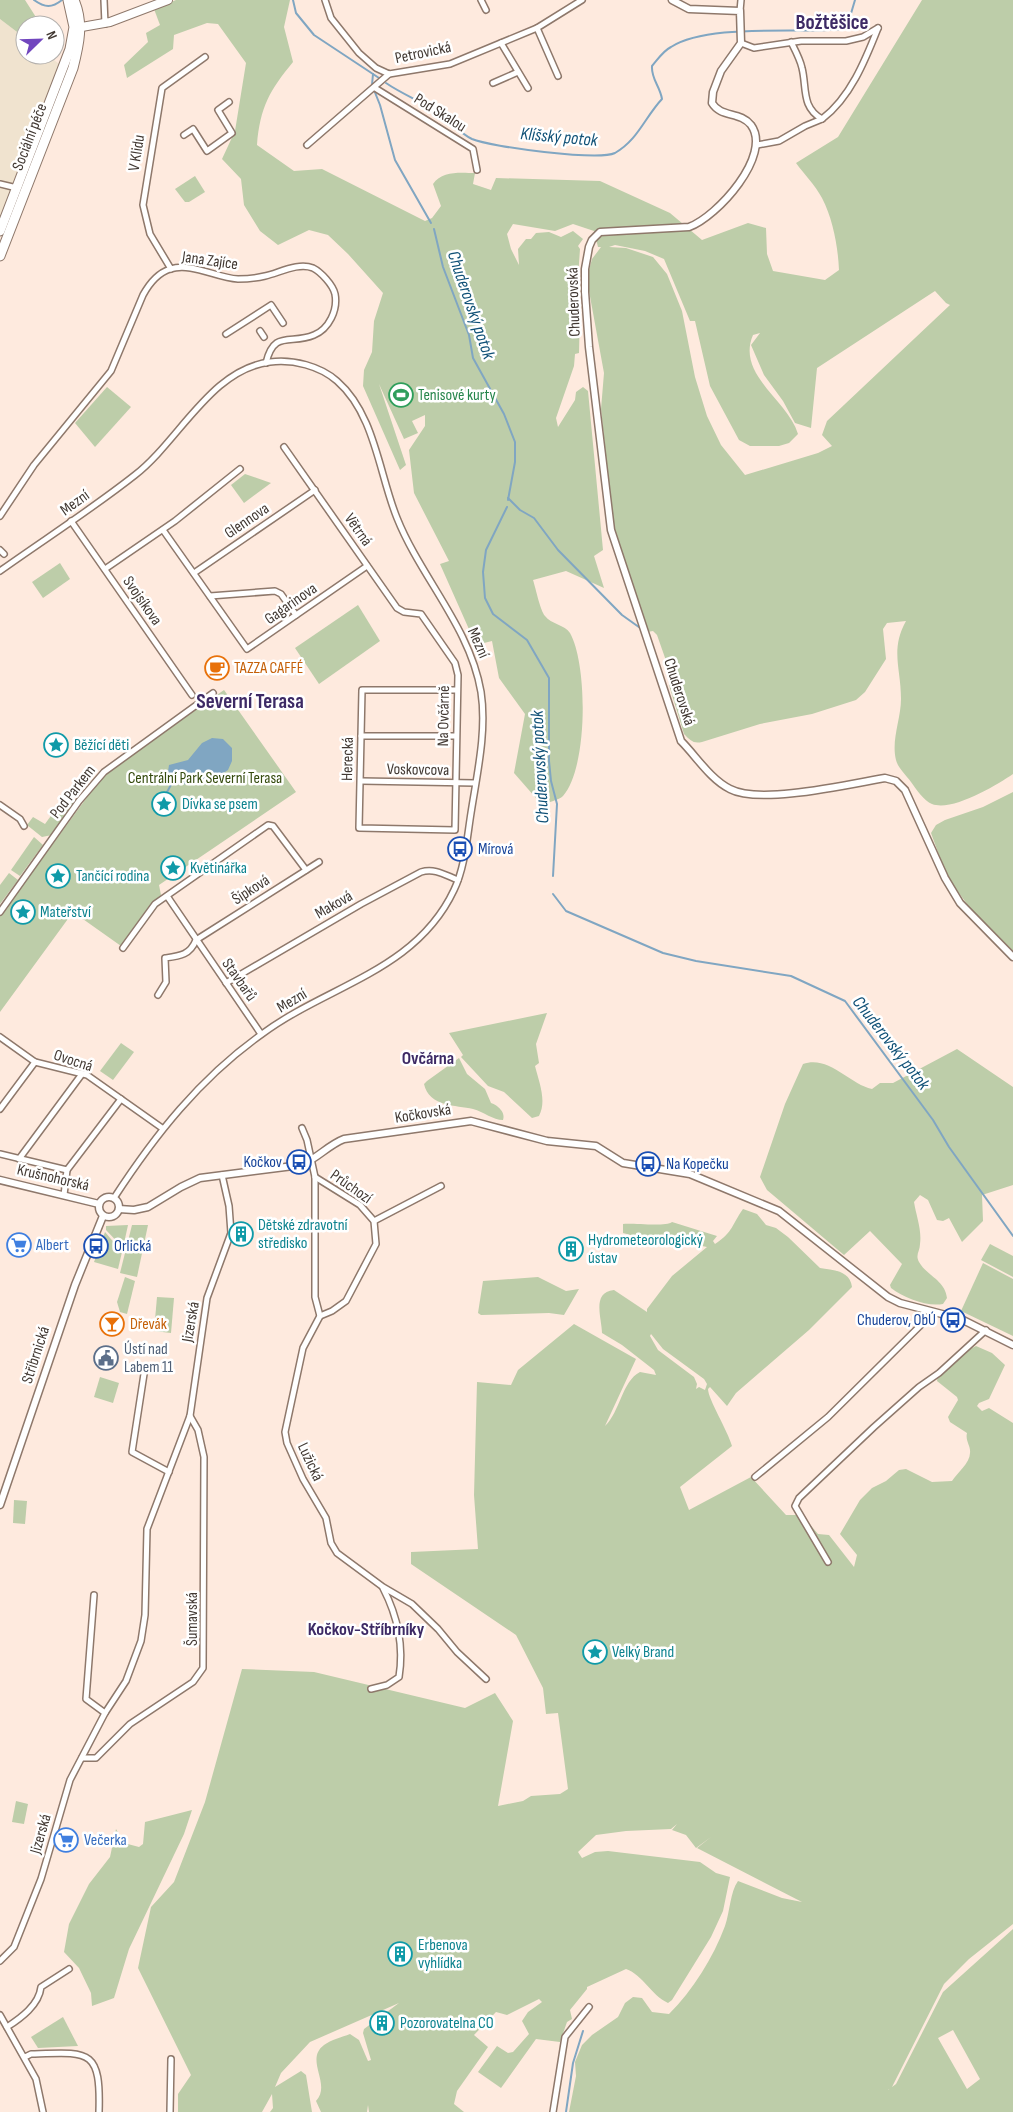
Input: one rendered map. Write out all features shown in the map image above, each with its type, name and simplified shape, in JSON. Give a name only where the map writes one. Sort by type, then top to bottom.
[{"type":"main road","points":[[70,0],[77,28],[105,24],[168,0]]},
{"type":"main road","name":"Sociální péče","points":[[0,231],[77,28]]},
{"type":"main road","name":"Sociální péče","points":[[0,256],[73,68],[80,42],[77,28]]},
{"type":"street","points":[[104,0],[105,24]]},
{"type":"street","name":"Petrovická","points":[[325,0],[331,18],[359,53],[376,68],[389,74],[450,64],[537,28],[582,0]]},
{"type":"street","points":[[481,0],[486,10]]},
{"type":"street","points":[[672,0],[690,9],[740,11]]},
{"type":"street","points":[[741,0],[741,43],[721,71],[713,92],[712,103],[721,113],[739,116],[749,122],[755,132],[757,145],[779,141],[805,126],[822,119],[837,108],[861,67],[878,28],[863,37],[846,41],[791,42],[754,48],[741,43]]},
{"type":"street","points":[[537,28],[558,76]]},
{"type":"street","points":[[791,42],[802,67],[805,100],[814,115],[822,119]]},
{"type":"street","points":[[501,43],[528,88]]},
{"type":"street","name":"V Klidu","points":[[171,269],[146,225],[143,196],[162,88],[206,57]]},
{"type":"street","points":[[493,83],[518,72]]},
{"type":"street","points":[[307,145],[374,89],[389,74]]},
{"type":"street","name":"Pod Skalou","points":[[374,89],[473,149],[477,170]]},
{"type":"street","points":[[184,135],[193,129],[207,151],[232,133],[218,110],[229,102]]},
{"type":"street","name":"Chuderovská","points":[[757,145],[754,154],[731,193],[702,221],[689,227],[606,230],[595,236],[589,247],[584,269],[589,347],[612,530],[680,741],[722,783],[730,789],[748,795],[779,794],[885,778],[896,781],[905,790],[915,809],[936,861],[956,897],[974,918],[1013,956]]},
{"type":"street","points":[[0,184],[17,188]]},
{"type":"street","name":"Jana Zajíce","points":[[0,516],[34,465],[111,372],[148,286],[158,276],[171,269],[191,269],[238,279],[264,277],[305,267],[320,273],[335,292],[335,308],[328,323],[313,336],[282,340],[269,352],[266,362]]},
{"type":"street","points":[[226,334],[271,305],[283,323]]},
{"type":"street","points":[[260,331],[264,337]]},
{"type":"street","name":"Mezní","points":[[0,571],[137,474],[170,442],[216,389],[235,374],[266,362],[283,361],[300,364],[327,374],[338,381],[359,409],[401,528],[413,555],[462,634],[477,673],[482,719],[475,783],[458,880],[444,908],[433,924],[403,954],[296,1011],[261,1034],[211,1076],[162,1128],[114,1198]]},
{"type":"street","name":"Větrná","points":[[284,447],[397,608],[412,614],[421,614]]},
{"type":"street","points":[[105,569],[163,530],[240,469]]},
{"type":"street","name":"Glennova","points":[[194,573],[315,490]]},
{"type":"street","name":"Svojsíkova","points":[[71,521],[192,695]]},
{"type":"street","points":[[163,530],[210,596],[275,592],[281,594],[296,615]]},
{"type":"street","name":"Gagarinova","points":[[210,596],[247,649],[367,566]]},
{"type":"street","name":"Na Ovčárně","points":[[421,614],[455,663],[458,675],[455,830]]},
{"type":"street","name":"Herecká","points":[[455,830],[359,828],[362,690],[457,690]]},
{"type":"street","name":"Pod Parkem","points":[[0,912],[79,801],[104,772],[213,694]]},
{"type":"street","points":[[361,736],[456,736]]},
{"type":"street","name":"Voskovcova","points":[[361,781],[475,783]]},
{"type":"street","points":[[0,805],[20,819],[24,826]]},
{"type":"street","points":[[123,948],[151,908],[268,825],[273,826],[306,870]]},
{"type":"street","name":"Šípková","points":[[196,940],[319,862]]},
{"type":"street","name":"Maková","points":[[226,984],[361,904],[421,872],[429,869],[458,880]]},
{"type":"street","name":"Stavbařů","points":[[167,896],[261,1034]]},
{"type":"street","points":[[158,995],[166,982],[165,958],[184,955],[193,949],[196,940]]},
{"type":"street","name":"Ovocná","points":[[0,1037],[35,1062],[82,1074],[162,1128]]},
{"type":"street","points":[[0,1109],[35,1062]]},
{"type":"street","points":[[19,1159],[82,1074]]},
{"type":"street","points":[[64,1195],[67,1170],[121,1100]]},
{"type":"street","name":"Kočkovská","points":[[118,1209],[134,1210],[148,1207],[196,1179],[301,1165],[312,1161],[331,1145],[344,1139],[471,1121],[548,1140],[596,1146],[624,1162],[690,1174],[737,1192],[766,1205],[794,1221],[888,1298],[933,1313],[961,1319],[1013,1345]]},
{"type":"street","points":[[302,1128],[315,1177],[315,1288],[320,1316]]},
{"type":"street","points":[[0,1154],[67,1170]]},
{"type":"street","name":"Jizerská","points":[[0,1960],[14,1947],[41,1879],[70,1780],[105,1713],[126,1681],[141,1641],[145,1615],[147,1529],[190,1416],[207,1298],[230,1233],[229,1206],[222,1176]]},
{"type":"street","name":"Průchozí","points":[[315,1177],[360,1205],[374,1221],[376,1244],[346,1301],[320,1316]]},
{"type":"street","name":"Krušnohorská","points":[[0,1180],[99,1204]]},
{"type":"street","points":[[374,1221],[441,1186]]},
{"type":"street","points":[[106,1197],[114,1198],[118,1204],[118,1209],[113,1216],[103,1216],[99,1211],[99,1204],[106,1197]]},
{"type":"street","name":"Stříbrnická","points":[[0,1505],[64,1316],[103,1216]]},
{"type":"street","points":[[755,1477],[828,1417],[933,1313]]},
{"type":"street","name":"Lužická","points":[[320,1316],[303,1348],[285,1432],[287,1443],[306,1486],[326,1518],[334,1550],[383,1587],[402,1596],[422,1613],[457,1652],[486,1678]]},
{"type":"street","points":[[828,1562],[795,1506],[799,1498],[874,1427],[919,1387],[939,1373],[986,1330]]},
{"type":"street","points":[[144,1374],[132,1452],[168,1472]]},
{"type":"street","name":"Šumavská","points":[[82,1758],[96,1758],[130,1724],[194,1682],[203,1668],[204,1457],[198,1430],[190,1416]]},
{"type":"street","points":[[371,1689],[387,1685],[399,1677],[400,1642],[396,1616],[383,1587]]},
{"type":"street","points":[[94,1595],[86,1699],[105,1713]]},
{"type":"street","points":[[7,2026],[23,2016],[40,1993],[41,1987],[69,1969]]},
{"type":"street","points":[[553,2112],[565,2037],[589,2007]]},
{"type":"street","points":[[0,2015],[36,2079],[43,2112]]},
{"type":"street","points":[[25,2057],[72,2053],[85,2056],[95,2066],[98,2074],[99,2112]]},
{"type":"street","points":[[170,2112],[171,2059]]},
{"type":"shaded area","points":[[0,19],[15,30],[15,65],[62,66],[0,224]]},
{"type":"green space","points":[[0,0],[25,0],[35,15],[15,15],[15,30],[0,19]]},
{"type":"green space","points":[[176,0],[290,0],[284,27],[293,62],[278,81],[264,109],[257,145],[294,171],[322,169],[425,221],[432,218],[441,206],[433,184],[447,174],[475,173],[473,184],[491,190],[496,178],[600,181],[670,213],[702,240],[748,223],[766,228],[767,254],[773,271],[825,280],[839,270],[832,224],[819,193],[796,163],[838,137],[922,0],[1013,0],[1013,774],[974,796],[951,804],[941,805],[932,804],[926,800],[900,769],[895,752],[895,737],[901,699],[897,650],[901,631],[906,621],[887,623],[883,629],[886,659],[865,692],[856,700],[812,714],[760,724],[702,742],[694,742],[684,734],[669,685],[670,672],[657,635],[653,631],[647,632],[616,543],[601,409],[604,373],[589,291],[589,270],[592,259],[601,247],[598,247],[594,231],[573,224],[555,231],[513,224],[507,234],[511,249],[519,265],[518,249],[526,239],[531,239],[536,233],[549,232],[561,237],[573,231],[583,239],[578,246],[580,249],[577,292],[580,310],[579,353],[575,354],[574,366],[556,418],[558,427],[575,400],[576,392],[583,387],[588,391],[603,550],[594,556],[604,588],[566,571],[533,580],[543,613],[551,621],[568,630],[576,648],[580,668],[583,716],[577,763],[571,782],[563,796],[542,805],[514,773],[525,714],[499,678],[492,641],[476,645],[440,564],[449,561],[414,493],[409,450],[425,426],[425,415],[412,421],[418,433],[404,439],[379,384],[406,465],[400,470],[363,386],[364,370],[372,352],[374,321],[383,293],[328,235],[309,230],[278,245],[260,231],[244,205],[241,179],[222,159],[235,131],[246,63],[218,24],[207,23],[174,35],[173,49],[127,78],[124,65],[148,42],[146,33],[160,25],[154,9]],"holes":[[[615,245],[645,251],[664,259],[690,321],[695,321],[710,386],[739,440],[750,446],[779,446],[789,443],[798,434],[792,422],[765,387],[751,363],[750,349],[753,335],[760,333],[751,345],[764,375],[783,401],[795,423],[811,428],[817,368],[935,291],[950,305],[827,421],[822,435],[832,446],[818,453],[745,475],[721,445],[707,416],[695,377],[682,311],[667,274],[653,257],[626,248],[609,247]]]},
{"type":"green space","points":[[195,176],[205,192],[189,202],[185,202],[175,189]]},
{"type":"green space","points":[[107,387],[131,407],[95,447],[75,423]]},
{"type":"green space","points":[[245,474],[271,483],[244,503],[231,485]]},
{"type":"green space","points":[[60,563],[70,579],[43,598],[32,582]]},
{"type":"green space","points":[[358,605],[380,641],[319,684],[295,648]]},
{"type":"green space","name":"Centrální Park Severní Terasa","points":[[224,690],[296,792],[159,885],[161,895],[121,946],[73,912],[0,1012],[0,916],[104,774]]},
{"type":"green space","points":[[1013,792],[1013,951],[970,908],[947,877],[931,833],[936,825],[945,820],[983,807]]},
{"type":"green space","points":[[66,795],[76,802],[52,835],[42,837],[27,825],[33,817],[45,824]]},
{"type":"green space","points":[[34,837],[43,845],[20,876],[11,870]]},
{"type":"green space","points":[[9,873],[18,880],[0,904],[0,885]]},
{"type":"green space","points":[[547,1013],[536,1044],[539,1063],[535,1066],[542,1091],[542,1104],[539,1116],[532,1118],[504,1092],[488,1086],[461,1057],[463,1055],[449,1033]]},
{"type":"green space","points":[[121,1043],[134,1052],[113,1080],[100,1071]]},
{"type":"green space","points":[[957,1049],[1013,1087],[1013,1185],[982,1195],[983,1221],[962,1242],[949,1218],[943,1221],[937,1220],[928,1200],[920,1195],[914,1202],[920,1233],[918,1260],[922,1267],[939,1282],[946,1292],[947,1298],[943,1304],[937,1305],[909,1298],[891,1288],[890,1285],[902,1264],[870,1231],[844,1255],[767,1190],[760,1177],[785,1104],[803,1064],[812,1062],[822,1063],[839,1071],[855,1082],[872,1089],[880,1083],[893,1083]]},
{"type":"green space","points":[[459,1058],[467,1074],[485,1089],[491,1103],[501,1110],[504,1117],[503,1120],[473,1109],[444,1104],[431,1097],[427,1092],[424,1084]]},
{"type":"green space","points":[[743,1209],[757,1214],[766,1225],[776,1228],[788,1237],[820,1268],[835,1270],[848,1277],[852,1287],[809,1330],[736,1393],[727,1406],[710,1387],[708,1389],[711,1400],[732,1446],[680,1487],[689,1510],[751,1477],[786,1515],[802,1515],[818,1534],[829,1535],[854,1567],[857,1555],[840,1534],[860,1500],[872,1488],[886,1481],[899,1470],[906,1469],[932,1482],[952,1481],[968,1460],[970,1450],[967,1433],[950,1422],[948,1417],[958,1400],[957,1397],[937,1381],[938,1375],[963,1353],[976,1346],[992,1353],[1005,1365],[989,1399],[979,1403],[977,1406],[982,1411],[989,1408],[1013,1423],[1013,1924],[969,1959],[944,1984],[892,2087],[896,2084],[943,1992],[1013,1929],[1013,2112],[569,2112],[576,2076],[575,2062],[582,2045],[592,2035],[618,2017],[625,2003],[633,1997],[642,1998],[652,2012],[669,2014],[678,2005],[694,1984],[715,1950],[725,1926],[733,1891],[738,1881],[782,1898],[802,1902],[697,1848],[711,1837],[696,1848],[686,1835],[672,1830],[677,1824],[671,1829],[626,1831],[596,1835],[578,1852],[582,1858],[595,1852],[608,1851],[700,1862],[716,1873],[730,1877],[723,1911],[711,1937],[672,2000],[668,2003],[626,1969],[587,1987],[570,2010],[572,2019],[567,2022],[560,2042],[536,2039],[501,2088],[478,2072],[497,2046],[508,2053],[513,2052],[529,2034],[522,2021],[528,2012],[542,2002],[539,1999],[507,2015],[496,2012],[474,2035],[488,2047],[457,2091],[454,2104],[464,2112],[369,2112],[368,2105],[367,2112],[321,2112],[316,2101],[321,2087],[317,2065],[319,2051],[327,2043],[350,2034],[359,2040],[368,2061],[371,2060],[363,2033],[364,2029],[399,2003],[310,2042],[281,2073],[275,2087],[301,2071],[306,2075],[312,2112],[270,2112],[273,2108],[272,2094],[262,2112],[178,2112],[178,2094],[191,2075],[138,1968],[151,1907],[174,1882],[205,1802],[242,1669],[314,1672],[465,1708],[495,1693],[513,1721],[498,1806],[523,1801],[531,1796],[560,1794],[568,1789],[558,1713],[546,1714],[543,1688],[516,1635],[411,1564],[411,1552],[478,1549],[474,1495],[477,1382],[511,1385],[518,1370],[574,1324],[636,1359],[605,1426],[634,1376],[640,1372],[656,1375],[654,1370],[622,1345],[602,1333],[600,1301],[607,1292],[614,1290],[647,1312],[647,1309],[672,1276],[707,1247],[657,1237],[642,1238],[623,1233],[623,1224],[657,1225],[672,1222],[717,1236],[713,1241],[715,1244],[729,1232]],"holes":[[[651,1334],[663,1349],[704,1379],[707,1384],[705,1390],[699,1387],[696,1389],[697,1384],[694,1377],[658,1350],[650,1336]],[[953,2030],[980,2079],[967,2089],[938,2038]]]},
{"type":"green space","points":[[128,1225],[123,1248],[106,1230],[106,1226]]},
{"type":"green space","points":[[132,1225],[148,1225],[137,1277],[120,1273]]},
{"type":"green space","points":[[105,1232],[122,1252],[118,1269],[94,1262]]},
{"type":"green space","points":[[990,1244],[1013,1256],[1013,1277],[981,1260]]},
{"type":"green space","points":[[983,1263],[1013,1279],[1013,1336],[961,1311]]},
{"type":"green space","points":[[125,1277],[135,1281],[127,1314],[120,1312],[117,1302]]},
{"type":"green space","points":[[538,1277],[566,1291],[579,1289],[564,1315],[549,1313],[481,1315],[478,1313],[483,1281]]},
{"type":"green space","points":[[157,1297],[174,1298],[171,1333],[154,1331]]},
{"type":"green space","points":[[100,1377],[119,1383],[113,1403],[94,1397]]},
{"type":"green space","points":[[14,1500],[27,1501],[25,1524],[13,1523]]},
{"type":"green space","points":[[16,1801],[28,1804],[24,1824],[12,1822]]},
{"type":"green space","points":[[192,1810],[184,1834],[129,1949],[114,1998],[92,2006],[91,1993],[79,1968],[64,1952],[69,1924],[89,1884],[110,1857],[116,1829],[124,1843],[139,1847],[143,1844],[145,1822]]},
{"type":"green space","points":[[63,2017],[78,2046],[38,2048],[31,2037]]},
{"type":"water","points":[[212,738],[223,739],[232,748],[232,761],[228,770],[214,778],[198,783],[181,784],[167,778],[169,765],[188,760],[202,743]]},
{"type":"waterway","name":"Klíšský potok","points":[[34,0],[48,6],[62,0]]},
{"type":"waterway","name":"Klíšský potok","points":[[293,0],[296,13],[314,35],[379,78]]},
{"type":"waterway","name":"Klíšský potok","points":[[386,83],[436,111],[472,139],[500,146],[544,152],[605,155],[615,153],[630,142],[662,99],[653,75],[652,66],[668,49],[687,40],[730,32],[844,29],[847,27],[855,0]]},
{"type":"waterway","name":"Chuderovský potok","points":[[373,74],[372,85],[380,105],[395,160],[431,223]]},
{"type":"waterway","name":"Chuderovský potok","points":[[434,229],[443,267],[469,335],[473,358],[504,414],[515,442],[515,462],[508,500]]},
{"type":"waterway","points":[[508,498],[520,510],[534,518],[558,550],[622,615],[643,630]]},
{"type":"waterway","name":"Chuderovský potok","points":[[507,507],[486,550],[483,572],[485,598],[493,614],[527,640],[549,678],[549,761],[551,781],[557,804],[553,876]]},
{"type":"waterway","points":[[159,807],[173,781]]},
{"type":"waterway","name":"Chuderovský potok","points":[[553,894],[566,911],[663,953],[696,961],[791,976],[845,1001],[933,1120],[949,1147],[1013,1236]]},
{"type":"waterway","points":[[566,2112],[573,2063],[583,2031]]},
{"type":"place","name":"Tenisové kurty","points":[[401,395]]},
{"type":"place","name":"TAZZA CAFFÉ","points":[[217,668]]},
{"type":"place","name":"Běžící děti","points":[[56,745]]},
{"type":"place","name":"Dívka se psem","points":[[164,804]]},
{"type":"place","name":"Mírová","points":[[460,849]]},
{"type":"place","name":"Květinářka","points":[[173,868]]},
{"type":"place","name":"Tančící rodina","points":[[58,876]]},
{"type":"place","name":"Mateřství","points":[[23,912]]},
{"type":"place","name":"Kočkov","points":[[299,1162]]},
{"type":"place","name":"Na Kopečku","points":[[648,1164]]},
{"type":"place","name":"Dětské zdravotní středisko","points":[[241,1234]]},
{"type":"place","name":"Albert","points":[[19,1245]]},
{"type":"place","name":"Orlická","points":[[96,1246]]},
{"type":"place","name":"Hydrometeorologický ústav","points":[[571,1249]]},
{"type":"place","name":"Chuderov, ObÚ","points":[[953,1320]]},
{"type":"place","name":"Dřevák","points":[[112,1324]]},
{"type":"place","name":"Ústí nad Labem 11","points":[[106,1358]]},
{"type":"place","name":"Velký Brand","points":[[595,1652]]},
{"type":"place","name":"Večerka","points":[[66,1840]]},
{"type":"place","name":"Erbenova vyhlídka","points":[[400,1954]]},
{"type":"place","name":"Pozorovatelna CO","points":[[382,2023]]},
{"type":"district","name":"Božtěšice","points":[[832,22]]},
{"type":"district","name":"Severní Terasa","points":[[250,701]]},
{"type":"district","name":"Ovčárna","points":[[428,1058]]},
{"type":"district","name":"Kočkov-Stříbrníky","points":[[366,1629]]}]
